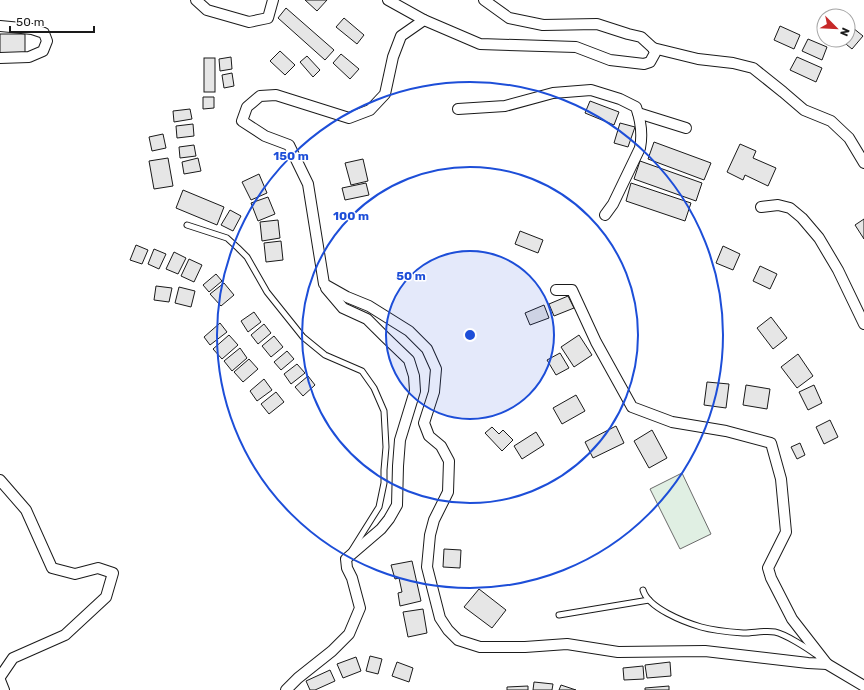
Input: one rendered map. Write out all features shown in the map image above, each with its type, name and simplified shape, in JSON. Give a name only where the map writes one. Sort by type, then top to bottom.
[{"type":"street","points":[[196,0],[207,10],[249,22],[268,18],[272,0]]},
{"type":"street","points":[[388,0],[424,20],[480,44],[576,47],[610,60],[644,64],[650,62],[655,53],[653,48]]},
{"type":"street","points":[[484,0],[508,18],[543,25],[597,24],[641,37],[653,48],[698,59],[733,63],[753,68],[804,110],[831,121],[849,138],[864,163]]},
{"type":"street","points":[[286,690],[350,634],[360,608],[346,559],[381,529],[398,505],[400,440],[415,391],[414,376],[409,360],[367,319],[343,308],[324,284],[308,184],[289,145],[265,136],[242,121],[247,107],[260,96],[276,95],[349,118],[370,110],[385,94],[393,57],[401,36],[424,20]]},
{"type":"street","points":[[0,26],[32,29],[44,33],[47,41],[43,50],[29,57],[0,58]]},
{"type":"street","points":[[458,109],[505,106],[553,93],[591,90],[636,107],[641,122],[642,138],[640,148],[613,204],[605,215]]},
{"type":"street","points":[[638,113],[686,128]]},
{"type":"street","points":[[761,207],[778,206],[790,208],[802,218],[819,238],[838,270],[864,324]]},
{"type":"street","points":[[324,284],[370,306],[409,331],[427,348],[436,369],[434,392],[424,423],[430,436],[441,446],[449,461],[448,492],[434,520],[430,535],[427,568],[440,618],[448,630],[458,640],[480,647],[525,647],[567,644],[618,652],[705,651],[827,664]]},
{"type":"street","points":[[556,290],[572,290],[596,342],[632,407],[672,422],[726,431],[771,443],[782,479],[786,532],[768,568],[771,578],[792,619],[827,664],[864,686]]},
{"type":"street","points":[[0,480],[26,510],[52,568],[75,574],[98,568],[113,573],[106,597],[65,635],[13,658],[0,678],[4,690]]},
{"type":"lane","points":[[186,225],[227,238],[247,257],[267,292],[303,337],[325,356],[362,371],[374,388],[384,411],[386,446],[384,483],[379,507],[346,559]]},
{"type":"lane","points":[[643,590],[644,595],[654,606],[681,619],[702,627],[723,631],[746,633],[775,632],[806,647],[827,664]]},
{"type":"lane","points":[[559,615],[649,600]]},
{"type":"green space","points":[[682,473],[711,534],[680,549],[650,489]]},
{"type":"building","points":[[305,0],[327,0],[317,11]]},
{"type":"building","points":[[286,8],[334,50],[325,60],[278,18]]},
{"type":"building","points":[[344,18],[364,35],[357,44],[336,27]]},
{"type":"building","points":[[780,26],[800,35],[794,49],[774,40]]},
{"type":"building","points":[[856,30],[863,36],[856,44]]},
{"type":"building","points":[[0,34],[25,34],[25,55],[0,55]]},
{"type":"building","points":[[808,39],[816,42],[816,48],[827,48],[822,60],[802,51]]},
{"type":"building","points":[[280,51],[295,65],[285,75],[270,61]]},
{"type":"building","points":[[341,54],[359,69],[350,79],[333,63]]},
{"type":"building","points":[[307,56],[320,70],[313,77],[300,62]]},
{"type":"building","points":[[231,57],[232,69],[220,71],[219,59]]},
{"type":"building","points":[[797,57],[822,68],[816,82],[790,70]]},
{"type":"building","points":[[204,58],[215,58],[215,92],[204,92]]},
{"type":"building","points":[[232,73],[234,86],[224,88],[222,75]]},
{"type":"building","points":[[203,97],[214,97],[214,108],[203,109]]},
{"type":"building","points":[[590,101],[619,112],[614,125],[585,113]]},
{"type":"building","points":[[190,109],[192,119],[174,122],[173,111]]},
{"type":"building","points":[[620,123],[635,127],[628,147],[614,143]]},
{"type":"building","points":[[193,124],[194,136],[177,138],[176,126]]},
{"type":"building","points":[[163,134],[166,148],[152,151],[149,137]]},
{"type":"building","points":[[654,142],[711,163],[704,180],[648,159]]},
{"type":"building","points":[[740,144],[756,151],[753,158],[776,168],[768,186],[745,175],[743,180],[727,172]]},
{"type":"building","points":[[194,145],[196,156],[180,158],[179,147]]},
{"type":"building","points":[[168,158],[173,186],[154,189],[149,161]]},
{"type":"building","points":[[198,158],[201,171],[184,174],[182,162]]},
{"type":"building","points":[[363,159],[368,181],[351,185],[345,163]]},
{"type":"building","points":[[640,161],[702,183],[696,201],[634,179]]},
{"type":"building","points":[[259,174],[267,193],[251,200],[242,182]]},
{"type":"building","points":[[366,183],[369,195],[345,200],[342,188]]},
{"type":"building","points":[[631,183],[691,203],[685,221],[626,201]]},
{"type":"building","points":[[183,190],[224,207],[217,225],[176,208]]},
{"type":"building","points":[[268,197],[275,214],[258,221],[251,203]]},
{"type":"building","points":[[230,210],[241,216],[233,231],[221,225]]},
{"type":"building","points":[[864,219],[864,239],[855,225]]},
{"type":"building","points":[[278,220],[280,238],[262,241],[260,222]]},
{"type":"building","points":[[520,231],[543,240],[538,253],[515,244]]},
{"type":"building","points":[[281,241],[283,260],[266,262],[264,243]]},
{"type":"building","points":[[136,245],[148,250],[142,264],[130,260]]},
{"type":"building","points":[[723,246],[740,254],[733,270],[716,263]]},
{"type":"building","points":[[154,249],[166,254],[159,269],[148,264]]},
{"type":"building","points":[[174,252],[186,258],[178,274],[166,269]]},
{"type":"building","points":[[189,259],[202,265],[194,282],[181,276]]},
{"type":"building","points":[[760,266],[777,274],[770,289],[753,281]]},
{"type":"building","points":[[216,274],[222,281],[209,292],[203,285]]},
{"type":"building","points":[[224,283],[234,295],[221,306],[210,294]]},
{"type":"building","points":[[156,286],[172,288],[169,302],[154,300]]},
{"type":"building","points":[[179,287],[195,291],[191,307],[175,303]]},
{"type":"building","points":[[568,296],[574,308],[554,316],[549,304]]},
{"type":"building","points":[[544,305],[549,318],[530,325],[525,313]]},
{"type":"building","points":[[254,312],[261,322],[248,332],[241,321]]},
{"type":"building","points":[[771,317],[787,338],[773,349],[757,328]]},
{"type":"building","points":[[220,323],[227,332],[210,345],[204,337]]},
{"type":"building","points":[[264,324],[271,333],[258,344],[251,335]]},
{"type":"building","points":[[229,335],[238,345],[222,359],[213,349]]},
{"type":"building","points":[[579,335],[592,355],[574,367],[561,347]]},
{"type":"building","points":[[274,336],[283,347],[271,357],[262,346]]},
{"type":"building","points":[[240,348],[247,358],[232,371],[224,361]]},
{"type":"building","points":[[287,351],[294,359],[281,370],[274,362]]},
{"type":"building","points":[[560,353],[569,368],[556,375],[547,360]]},
{"type":"building","points":[[798,354],[813,376],[797,388],[781,367]]},
{"type":"building","points":[[249,359],[258,369],[243,382],[234,372]]},
{"type":"building","points":[[297,364],[305,373],[291,384],[284,374]]},
{"type":"building","points":[[308,376],[315,385],[303,396],[295,387]]},
{"type":"building","points":[[264,379],[272,390],[257,401],[250,391]]},
{"type":"building","points":[[707,382],[729,384],[726,408],[704,405]]},
{"type":"building","points":[[746,385],[770,389],[767,409],[743,405]]},
{"type":"building","points":[[814,385],[822,403],[808,410],[799,392]]},
{"type":"building","points":[[276,392],[284,402],[269,414],[261,404]]},
{"type":"building","points":[[576,395],[585,411],[562,424],[553,408]]},
{"type":"building","points":[[830,420],[838,437],[824,444],[816,427]]},
{"type":"building","points":[[616,426],[624,443],[593,458],[585,442]]},
{"type":"building","points":[[492,427],[499,434],[503,430],[513,440],[502,451],[485,433]]},
{"type":"building","points":[[652,430],[667,458],[649,468],[634,441]]},
{"type":"building","points":[[536,432],[544,445],[522,459],[514,446]]},
{"type":"building","points":[[800,443],[805,455],[797,459],[791,447]]},
{"type":"building","points":[[444,549],[461,550],[460,568],[443,567]]},
{"type":"building","points":[[412,561],[421,601],[400,606],[398,593],[402,592],[399,578],[395,579],[391,565]]},
{"type":"building","points":[[479,589],[506,610],[492,628],[464,607]]},
{"type":"building","points":[[423,609],[427,633],[408,637],[403,612]]},
{"type":"building","points":[[370,656],[382,659],[378,674],[366,671]]},
{"type":"building","points":[[356,657],[361,671],[343,678],[337,664]]},
{"type":"building","points":[[397,662],[413,668],[409,682],[392,676]]},
{"type":"building","points":[[670,662],[671,676],[647,678],[645,665]]},
{"type":"building","points":[[643,666],[644,679],[624,680],[623,668]]},
{"type":"building","points":[[330,670],[335,681],[315,690],[310,690],[306,681]]},
{"type":"building","points":[[534,682],[553,684],[552,690],[533,690]]},
{"type":"building","points":[[561,685],[576,690],[559,690]]},
{"type":"building","points":[[528,686],[528,690],[507,690],[507,687]]},
{"type":"building","points":[[669,686],[669,690],[645,690],[645,688]]}]
